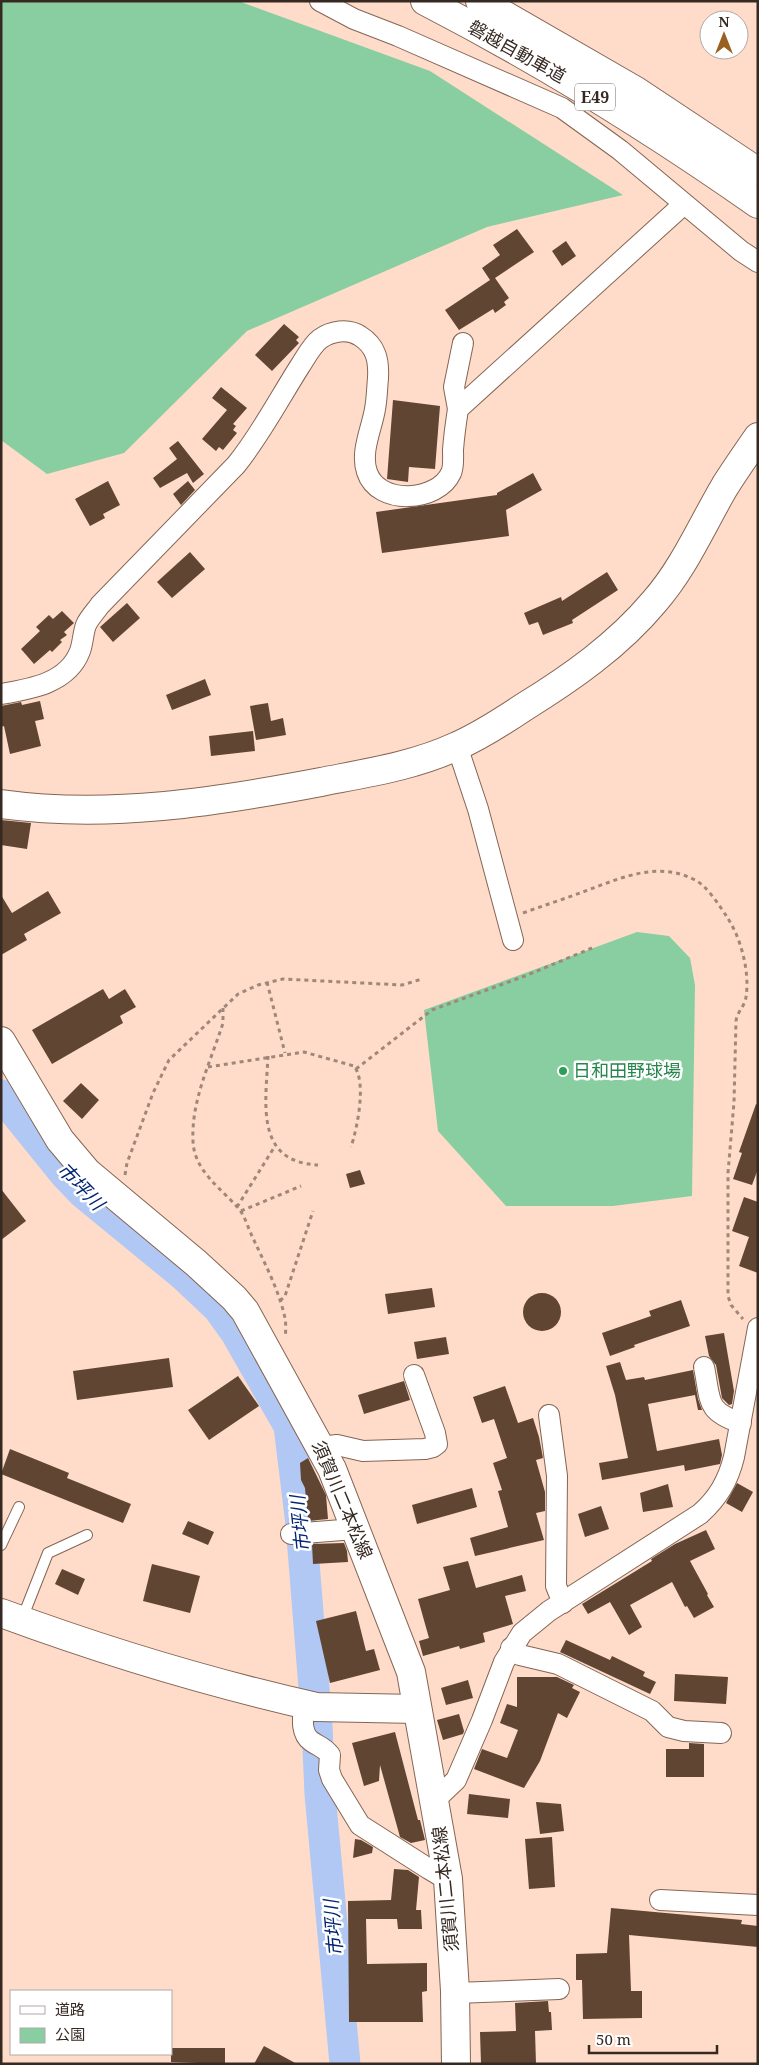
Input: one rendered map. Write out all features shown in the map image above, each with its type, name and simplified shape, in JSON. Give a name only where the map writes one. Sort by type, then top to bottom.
[{"type":"main road","name":"磐越自動車道","points":[[425,1],[486,33],[584,89],[758,204]]},
{"type":"main road","name":"磐越自動車道","points":[[480,1],[636,90],[758,172]]},
{"type":"main road","points":[[1,804],[64,809],[104,809],[152,808],[192,804],[261,794],[390,768],[457,746],[504,720],[550,691],[591,662],[631,627],[676,574],[726,486],[758,437]]},
{"type":"main road","name":"須賀川二本松線","points":[[1,1041],[60,1140],[86,1172],[196,1263],[234,1298],[245,1311],[332,1469],[411,1672],[447,1874],[455,1993],[456,2064]]},
{"type":"main road","points":[[11,1617],[55,1633],[235,1687],[304,1704],[417,1709]]},
{"type":"street","points":[[320,1],[354,19],[407,40],[562,108],[620,150],[741,251],[758,262]]},
{"type":"street","points":[[458,409],[684,204]]},
{"type":"street","points":[[1,694],[29,689],[53,680],[60,677],[73,666],[80,651],[86,624],[100,605],[236,465],[252,446],[295,374],[320,339],[333,333],[347,332],[357,334],[375,350],[378,364],[376,407],[365,454],[365,465],[367,474],[380,489],[396,496],[414,495],[428,492],[446,479],[452,472],[458,409],[454,387],[463,343]]},
{"type":"street","points":[[457,746],[478,809],[513,940]]},
{"type":"street","points":[[434,1800],[456,1780],[511,1648],[532,1624],[700,1514],[722,1489],[730,1471],[758,1329]]},
{"type":"street","points":[[704,1367],[712,1407],[723,1417],[741,1422]]},
{"type":"street","points":[[321,1447],[337,1445],[363,1451],[425,1449],[433,1447],[436,1444],[435,1433],[414,1376]]},
{"type":"street","points":[[549,1415],[557,1476],[556,1586],[563,1602]]},
{"type":"street","points":[[291,1534],[355,1528]]},
{"type":"street","points":[[511,1648],[520,1655],[558,1664],[652,1711],[668,1727],[684,1732],[721,1733]]},
{"type":"street","points":[[304,1704],[302,1722],[306,1735],[311,1741],[324,1747],[330,1755],[329,1770],[332,1778],[360,1825],[429,1869],[440,1875],[447,1874]]},
{"type":"street","points":[[660,1900],[758,1905]]},
{"type":"street","points":[[455,1993],[559,1990]]},
{"type":"lane","points":[[1,1545],[19,1507]]},
{"type":"lane","points":[[11,1617],[48,1554],[87,1535]]},
{"type":"path","points":[[507,919],[636,873],[659,871],[683,874],[697,880],[720,906],[730,921],[740,946],[747,984],[745,1003],[736,1016],[734,1102],[728,1173],[728,1296],[739,1317],[758,1329]]},
{"type":"path","points":[[356,1069],[432,1010],[525,976],[592,948]]},
{"type":"path","points":[[125,1178],[127,1163],[136,1135],[152,1093],[164,1070],[172,1057],[238,994],[267,982],[290,979],[402,986],[422,979]]},
{"type":"path","points":[[267,982],[285,1054]]},
{"type":"path","points":[[224,1008],[223,1023],[194,1111],[193,1142],[198,1162],[212,1182],[241,1211],[280,1302],[286,1321],[284,1340]]},
{"type":"path","points":[[208,1067],[268,1056],[304,1052],[354,1066],[356,1069],[360,1108],[359,1122],[351,1147]]},
{"type":"path","points":[[268,1056],[266,1102],[268,1133],[275,1146],[292,1159],[318,1165]]},
{"type":"path","points":[[237,1207],[275,1146]]},
{"type":"path","points":[[241,1211],[301,1186]]},
{"type":"path","points":[[280,1302],[285,1296],[312,1210]]},
{"type":"green space","points":[[1,1],[238,1],[430,71],[623,195],[487,227],[247,331],[124,453],[47,474],[1,440]]},
{"type":"green space","name":"日和田野球場","points":[[637,932],[669,936],[690,958],[695,985],[692,1196],[613,1206],[506,1206],[438,1131],[424,1010]]},
{"type":"building","points":[[517,229],[534,252],[495,278],[509,298],[504,302],[506,305],[495,313],[493,309],[459,330],[445,310],[490,280],[482,268],[500,255],[493,245]]},
{"type":"building","points":[[566,241],[576,256],[562,266],[552,251]]},
{"type":"building","points":[[284,324],[299,337],[296,340],[299,343],[272,371],[255,355]]},
{"type":"building","points":[[221,387],[247,408],[233,424],[236,426],[233,430],[237,433],[223,450],[219,447],[216,451],[202,439],[227,410],[212,398]]},
{"type":"building","points":[[393,400],[440,406],[435,469],[409,467],[408,482],[387,479]]},
{"type":"building","points":[[178,441],[204,474],[193,483],[187,473],[160,488],[153,478],[177,459],[169,448]]},
{"type":"building","points":[[533,473],[542,490],[506,510],[509,536],[382,553],[376,512],[497,495],[497,493]]},
{"type":"building","points":[[108,481],[120,505],[103,514],[105,518],[90,526],[75,499]]},
{"type":"building","points":[[188,481],[195,490],[181,505],[173,494]]},
{"type":"building","points":[[190,552],[205,569],[172,598],[157,582]]},
{"type":"building","points":[[607,572],[618,590],[572,620],[573,623],[543,635],[538,622],[529,625],[524,613],[561,597],[562,601]]},
{"type":"building","points":[[127,603],[140,618],[113,642],[100,627]]},
{"type":"building","points":[[62,611],[74,623],[64,632],[67,635],[60,640],[62,642],[52,652],[50,650],[34,664],[21,649],[40,631],[36,627],[49,615],[53,619]]},
{"type":"building","points":[[205,679],[211,695],[172,710],[166,695]]},
{"type":"building","points":[[40,701],[44,719],[35,721],[41,746],[10,754],[4,726],[1,727],[1,706],[21,702],[22,705]]},
{"type":"building","points":[[268,703],[271,721],[283,718],[286,735],[256,740],[250,706]]},
{"type":"building","points":[[253,731],[255,751],[211,756],[209,736]]},
{"type":"building","points":[[1,820],[31,823],[27,849],[1,845]]},
{"type":"building","points":[[48,891],[61,913],[24,934],[27,940],[1,955],[1,895],[12,913]]},
{"type":"building","points":[[103,989],[109,999],[125,989],[136,1007],[120,1016],[123,1023],[52,1064],[32,1030]]},
{"type":"building","points":[[81,1083],[99,1100],[82,1119],[63,1101]]},
{"type":"building","points":[[756,1104],[758,1105],[758,1169],[752,1185],[733,1179],[742,1153],[739,1152]]},
{"type":"building","points":[[360,1170],[365,1184],[350,1188],[346,1174]]},
{"type":"building","points":[[1,1189],[26,1221],[1,1240]]},
{"type":"building","points":[[744,1197],[758,1202],[758,1273],[739,1266],[749,1237],[732,1231]]},
{"type":"building","points":[[432,1288],[435,1307],[388,1314],[385,1294]]},
{"type":"building","points":[[542,1293],[549,1294],[555,1299],[560,1305],[560,1319],[555,1325],[549,1330],[542,1331],[535,1330],[529,1325],[524,1319],[523,1312],[524,1305],[529,1299],[535,1294]]},
{"type":"building","points":[[681,1300],[690,1326],[634,1345],[635,1347],[610,1356],[602,1333],[651,1316],[649,1311]]},
{"type":"building","points":[[724,1333],[734,1391],[732,1404],[729,1405],[722,1398],[716,1365],[709,1356],[705,1336]]},
{"type":"building","points":[[446,1337],[449,1354],[417,1359],[414,1342]]},
{"type":"building","points":[[169,1358],[173,1387],[77,1400],[73,1371]]},
{"type":"building","points":[[620,1362],[626,1380],[644,1377],[645,1380],[693,1370],[702,1410],[698,1410],[695,1395],[648,1404],[657,1451],[719,1439],[722,1455],[720,1464],[685,1471],[684,1465],[602,1480],[599,1463],[628,1458],[615,1395],[606,1366]]},
{"type":"building","points":[[238,1376],[259,1406],[209,1440],[188,1410]]},
{"type":"building","points":[[404,1381],[410,1400],[364,1414],[358,1395]]},
{"type":"building","points":[[505,1386],[518,1423],[533,1418],[539,1437],[543,1458],[536,1460],[545,1492],[545,1511],[536,1513],[544,1540],[475,1556],[470,1538],[508,1527],[498,1491],[502,1490],[493,1463],[507,1458],[494,1419],[482,1423],[473,1397]]},
{"type":"building","points":[[10,1449],[69,1473],[67,1478],[131,1504],[123,1523],[1,1474]]},
{"type":"building","points":[[308,1458],[326,1495],[328,1519],[308,1521],[305,1488],[301,1480],[300,1463]]},
{"type":"building","points":[[737,1483],[753,1492],[742,1512],[726,1503]]},
{"type":"building","points":[[668,1484],[673,1507],[643,1512],[640,1493]]},
{"type":"building","points":[[472,1488],[477,1507],[417,1524],[412,1505]]},
{"type":"building","points":[[601,1506],[609,1529],[585,1537],[578,1514]]},
{"type":"building","points":[[188,1521],[214,1532],[208,1545],[182,1534]]},
{"type":"building","points":[[706,1530],[715,1549],[690,1561],[714,1607],[694,1618],[687,1606],[685,1607],[672,1582],[630,1605],[642,1627],[629,1635],[610,1602],[588,1614],[582,1604],[652,1561],[651,1559],[675,1544]]},
{"type":"building","points":[[344,1543],[348,1562],[313,1564],[312,1544]]},
{"type":"building","points":[[468,1561],[476,1588],[522,1575],[526,1591],[505,1596],[513,1624],[483,1633],[485,1642],[460,1649],[459,1646],[423,1656],[419,1641],[429,1638],[418,1599],[450,1590],[443,1567]]},
{"type":"building","points":[[152,1564],[200,1576],[190,1613],[143,1601]]},
{"type":"building","points":[[62,1569],[85,1579],[78,1595],[55,1584]]},
{"type":"building","points":[[356,1611],[366,1651],[374,1649],[380,1670],[330,1683],[316,1621]]},
{"type":"building","points":[[566,1640],[610,1660],[612,1656],[645,1672],[643,1676],[656,1682],[650,1694],[560,1652]]},
{"type":"building","points":[[675,1674],[728,1677],[726,1704],[674,1701]]},
{"type":"building","points":[[517,1677],[557,1677],[574,1685],[572,1688],[580,1692],[567,1718],[558,1713],[540,1761],[524,1788],[474,1769],[482,1749],[507,1758],[518,1730],[500,1723],[507,1704],[517,1707]]},
{"type":"building","points":[[468,1680],[473,1698],[446,1705],[441,1688]]},
{"type":"building","points":[[459,1714],[464,1731],[463,1734],[443,1740],[437,1720]]},
{"type":"building","points":[[395,1732],[425,1840],[411,1843],[400,1837],[380,1765],[379,1781],[364,1786],[352,1743]]},
{"type":"building","points":[[689,1743],[704,1744],[704,1777],[666,1777],[666,1749],[689,1749]]},
{"type":"building","points":[[469,1794],[510,1799],[508,1818],[467,1814]]},
{"type":"building","points":[[536,1802],[561,1804],[564,1831],[540,1834]]},
{"type":"building","points":[[552,1837],[555,1887],[529,1889],[525,1839]]},
{"type":"building","points":[[355,1839],[361,1840],[373,1847],[372,1853],[353,1858]]},
{"type":"building","points":[[394,1869],[408,1870],[419,1877],[416,1910],[421,1910],[422,1929],[398,1929],[397,1919],[366,1919],[367,1964],[427,1963],[427,1991],[422,1992],[423,2022],[349,2022],[348,1901],[391,1900]]},
{"type":"building","points":[[611,1908],[742,1920],[741,1924],[758,1926],[758,1947],[629,1935],[631,1991],[642,1991],[642,2018],[583,2019],[582,1980],[576,1980],[576,1954],[607,1953]]},
{"type":"building","points":[[548,2001],[552,2030],[535,2031],[536,2064],[481,2064],[480,2032],[516,2031],[515,2003]]},
{"type":"building","points":[[264,2046],[297,2064],[254,2064]]},
{"type":"building","points":[[172,2048],[225,2048],[225,2064],[171,2062]]},
{"type":"waterway","name":"市坪川","points":[[1,1095],[64,1173],[83,1193],[183,1275],[218,1308],[236,1333],[289,1426],[301,1524],[317,1726],[320,1794],[345,2064]]},
{"type":"place","name":"日和田野球場","points":[[563,1071]]}]
